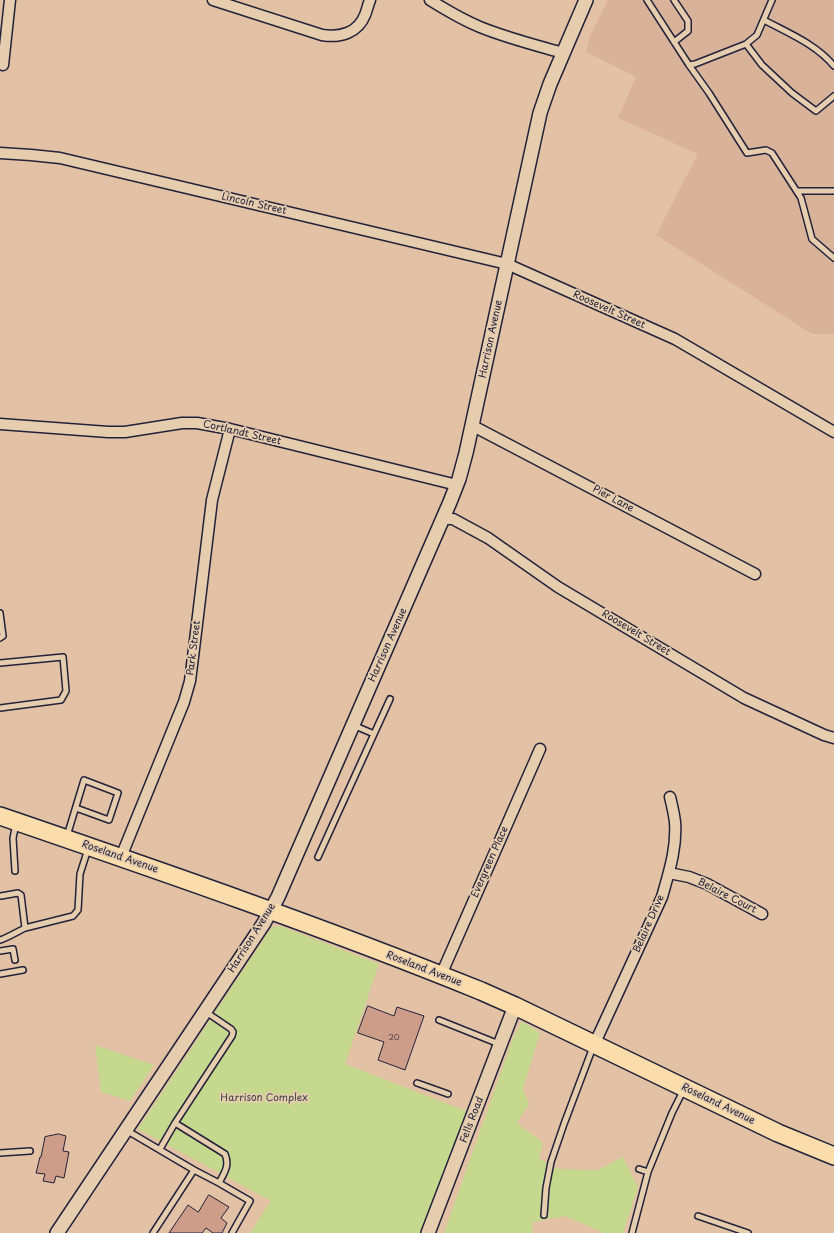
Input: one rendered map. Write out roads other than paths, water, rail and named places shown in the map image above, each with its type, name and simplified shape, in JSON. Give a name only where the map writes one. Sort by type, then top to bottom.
[{"type":"main road","name":"Roseland Avenue","points":[[0,816],[271,910],[441,974],[515,1006],[778,1133],[834,1156]]},
{"type":"street","points":[[3,65],[10,0]]},
{"type":"street","points":[[213,0],[322,35],[336,36],[347,34],[360,23],[365,15],[370,0]]},
{"type":"street","points":[[430,0],[479,27],[563,54]]},
{"type":"street","name":"Harrison Avenue","points":[[57,1233],[264,923],[278,897],[443,518],[457,485],[466,453],[540,112],[550,84],[586,0]]},
{"type":"street","name":"Lincoln Street","points":[[0,153],[60,158],[507,264]]},
{"type":"street","name":"Roosevelt Street","points":[[507,264],[675,339],[834,432]]},
{"type":"street","name":"Cortlandt Street","points":[[0,424],[125,432],[182,423],[197,423],[230,429],[457,485]]},
{"type":"street","name":"Pier Lane","points":[[472,424],[475,427],[755,574]]},
{"type":"street","name":"Park Street","points":[[121,857],[184,702],[190,681],[212,500],[230,429]]},
{"type":"street","name":"Roosevelt Street","points":[[443,518],[453,520],[488,538],[558,587],[744,698],[824,735],[834,738]]},
{"type":"street","name":"Evergreen Place","points":[[441,974],[540,749]]},
{"type":"street","name":"Belaire Drive","points":[[594,1045],[662,897],[675,841],[675,821],[670,797]]},
{"type":"street","name":"Belaire Court","points":[[669,872],[689,877],[707,884],[762,914]]},
{"type":"street","name":"Fells Road","points":[[428,1233],[515,1006]]},
{"type":"lane","points":[[647,0],[747,153],[766,150],[772,153],[801,198],[812,239],[834,258]]},
{"type":"lane","points":[[674,0],[688,21],[688,31],[674,42]]},
{"type":"lane","points":[[689,65],[746,44],[757,35],[772,0]]},
{"type":"lane","points":[[764,20],[807,43],[827,57],[834,66]]},
{"type":"lane","points":[[746,44],[762,65],[792,93],[816,111],[834,96]]},
{"type":"lane","points":[[797,191],[834,191]]},
{"type":"lane","points":[[0,613],[3,636],[0,638]]},
{"type":"lane","points":[[0,663],[63,657],[66,691],[61,700],[0,708]]},
{"type":"lane","points":[[318,857],[390,698]]},
{"type":"lane","points":[[352,725],[374,734]]},
{"type":"lane","points":[[66,838],[84,780],[118,793],[109,820],[76,808]]},
{"type":"lane","points":[[15,871],[13,838],[16,821]]},
{"type":"lane","points":[[0,940],[25,928],[73,916],[78,910],[80,874],[89,846]]},
{"type":"lane","points":[[1,896],[18,893],[21,895],[25,928]]},
{"type":"lane","points":[[0,951],[13,949],[15,960]]},
{"type":"lane","points":[[0,974],[23,970]]},
{"type":"lane","points":[[160,1149],[175,1123],[232,1036],[233,1032],[231,1029],[205,1011]]},
{"type":"lane","points":[[439,1020],[500,1044]]},
{"type":"lane","points":[[544,1215],[546,1188],[551,1162],[594,1045]]},
{"type":"lane","points":[[417,1083],[448,1094]]},
{"type":"lane","points":[[632,1233],[648,1172],[672,1114],[685,1088]]},
{"type":"lane","points":[[175,1123],[225,1154],[228,1165],[220,1183]]},
{"type":"lane","points":[[125,1130],[250,1200],[232,1233]]},
{"type":"lane","points":[[0,1153],[30,1151]]},
{"type":"lane","points":[[639,1169],[648,1172]]},
{"type":"lane","points":[[153,1233],[194,1170]]},
{"type":"lane","points":[[698,1216],[748,1233]]},
{"type":"park label","name":"Harrison Complex","points":[[264,1098]]}]
